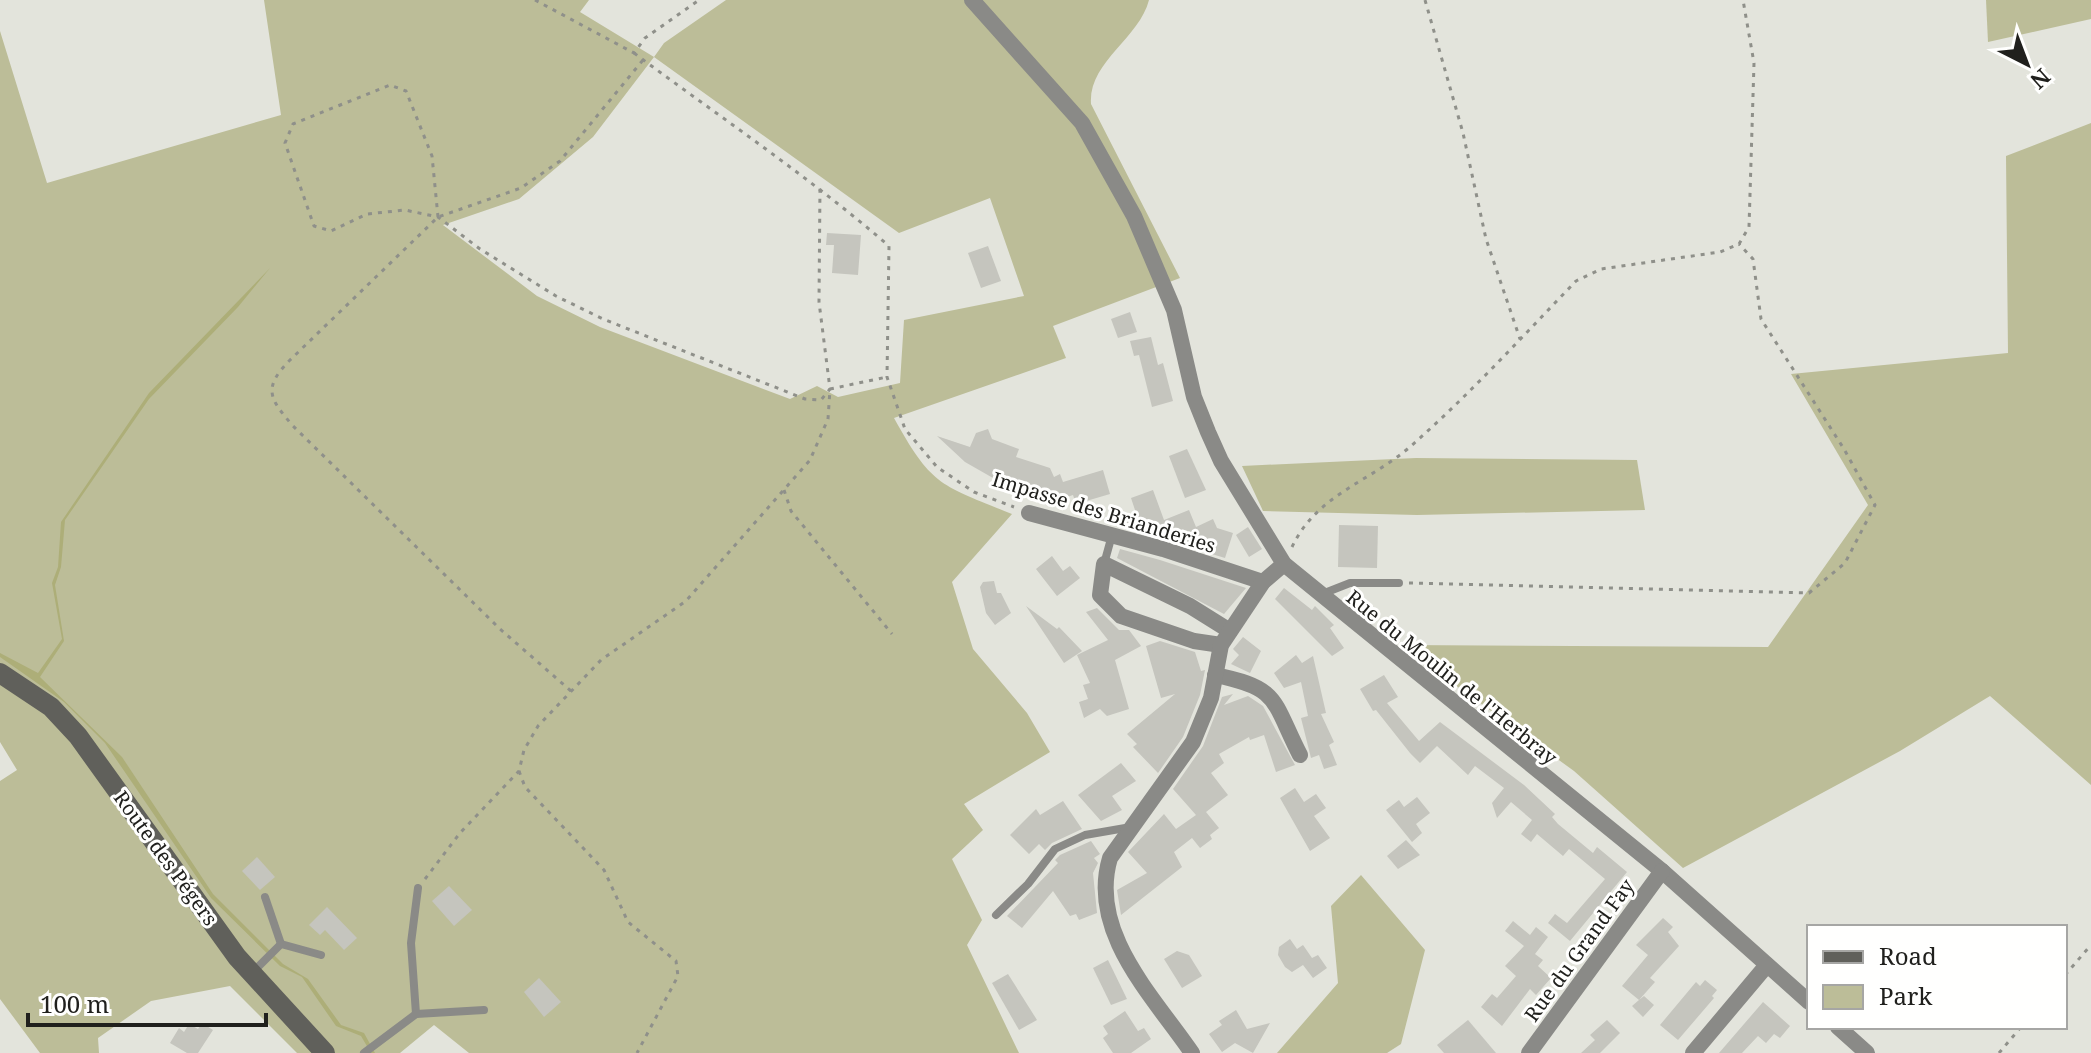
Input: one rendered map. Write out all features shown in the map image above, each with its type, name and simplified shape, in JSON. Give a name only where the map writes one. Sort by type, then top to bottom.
[{"type":"street","name":"Rue du Moulin de l'Herbray","points":[[972,0],[1082,123],[1134,216],[1174,310],[1194,397],[1208,432],[1221,461],[1284,564],[1662,871],[1807,1000]]},
{"type":"street","name":"Impasse des Brianderies","points":[[1029,513],[1263,582]]},
{"type":"street","points":[[1104,564],[1190,606],[1225,638],[1194,641],[1121,616],[1100,595],[1104,564]]},
{"type":"street","points":[[1192,1053],[1108,923],[1104,878],[1110,858],[1193,742],[1211,698],[1225,638],[1263,582],[1284,564]]},
{"type":"street","name":"Route des Pégers","points":[[0,673],[51,707],[78,736],[251,974],[325,1053]]},
{"type":"street","points":[[1215,675],[1254,684],[1270,695],[1300,755]]},
{"type":"street","name":"Rue du Grand Fay","points":[[1529,1053],[1662,871]]},
{"type":"street","points":[[1693,1053],[1767,965]]},
{"type":"street","points":[[1840,1029],[1867,1053]]},
{"type":"lane","points":[[1104,564],[1112,535]]},
{"type":"lane","points":[[1319,595],[1350,583],[1399,583]]},
{"type":"lane","points":[[996,915],[1028,884],[1055,849],[1085,835],[1132,827]]},
{"type":"lane","points":[[416,1014],[411,943],[418,888]]},
{"type":"lane","points":[[265,897],[281,944]]},
{"type":"lane","points":[[251,974],[281,944]]},
{"type":"lane","points":[[281,944],[321,955]]},
{"type":"lane","points":[[364,1053],[416,1014],[484,1010]]},
{"type":"path","points":[[418,888],[460,833],[519,771],[524,750],[538,726],[601,660],[686,601],[810,460],[828,419],[830,389],[819,302],[820,187],[634,53],[535,0]]},
{"type":"path","points":[[634,53],[645,38],[699,0]]},
{"type":"path","points":[[1425,0],[1463,133],[1486,239],[1520,340]]},
{"type":"path","points":[[1284,564],[1299,533],[1318,509],[1340,491],[1409,448],[1576,281],[1601,269],[1720,252],[1739,244],[1749,227],[1754,63],[1743,0]]},
{"type":"path","points":[[571,691],[397,529],[273,404],[271,386],[274,377],[438,217],[521,188],[560,161],[643,60]]},
{"type":"path","points":[[438,217],[432,156],[406,91],[390,85],[293,124],[285,143],[314,226],[331,231],[367,214],[405,210],[438,217],[505,265],[603,319],[805,399],[821,400],[830,389],[887,377]]},
{"type":"path","name":"Impasse des Brianderies","points":[[820,187],[889,246],[887,377],[905,429],[937,467],[974,492],[1029,513]]},
{"type":"path","points":[[1399,583],[1809,593],[1845,563],[1875,505],[1844,449],[1761,319],[1753,259],[1739,244]]},
{"type":"path","points":[[784,490],[791,511],[892,634]]},
{"type":"path","points":[[519,771],[525,787],[604,870],[628,922],[676,961],[678,976],[637,1053]]},
{"type":"path","points":[[2067,973],[2091,945]]},
{"type":"path","points":[[1999,1053],[2019,1029]]},
{"type":"green space","points":[[264,0],[589,0],[580,12],[654,57],[664,43],[726,0],[1149,0],[1144,14],[1097,76],[1091,104],[1180,278],[1053,326],[1066,358],[894,418],[918,458],[941,481],[1012,514],[952,582],[973,649],[1027,713],[1050,752],[964,804],[983,830],[952,859],[982,920],[967,945],[1019,1053],[469,1053],[434,1025],[400,1053],[297,1053],[230,986],[151,1001],[98,1038],[99,1053],[40,1053],[0,999],[0,781],[17,770],[0,742],[0,31],[47,183],[281,115]],"holes":[[[654,57],[899,233],[990,198],[1024,296],[904,320],[900,383],[838,397],[817,386],[790,399],[600,327],[537,296],[443,225],[519,199],[593,137]]]},
{"type":"green space","points":[[1986,0],[2091,0],[2091,19],[1988,42]]},
{"type":"green space","points":[[2091,123],[2091,785],[1990,696],[1900,751],[1683,868],[1574,771],[1400,645],[1768,647],[1868,505],[1791,374],[2008,353],[2006,156]]},
{"type":"green space","points":[[1416,458],[1637,460],[1645,510],[1417,515],[1263,511],[1242,466]]},
{"type":"green space","points":[[1361,875],[1425,950],[1401,1044],[1387,1053],[1277,1053],[1338,983],[1331,906]]},
{"type":"shaded area","points":[[270,268],[238,307],[149,399],[65,520],[61,567],[55,585],[64,641],[40,677],[122,757],[213,894],[283,964],[308,979],[341,1025],[364,1033],[375,1053],[371,1053],[361,1036],[336,1026],[302,977],[280,966],[211,898],[105,743],[64,702],[0,657],[0,653],[38,673],[62,639],[52,583],[58,567],[61,522],[149,393]]},
{"type":"building","points":[[827,233],[861,235],[858,275],[832,273],[834,245],[826,245]]},
{"type":"building","points":[[988,246],[1001,281],[981,288],[968,253]]},
{"type":"building","points":[[1130,312],[1137,332],[1118,338],[1111,319]]},
{"type":"building","points":[[1151,337],[1158,365],[1163,363],[1173,401],[1152,407],[1139,355],[1134,356],[1130,341]]},
{"type":"building","points":[[988,429],[992,439],[1019,449],[1016,457],[1050,468],[1054,477],[1060,474],[1063,482],[1103,470],[1110,494],[1076,504],[1073,495],[1058,500],[1024,484],[993,478],[965,462],[937,436],[970,447],[976,433]]},
{"type":"building","points":[[1187,449],[1206,490],[1185,498],[1169,456]]},
{"type":"building","points":[[1153,490],[1164,520],[1189,510],[1196,527],[1213,519],[1217,528],[1233,533],[1225,558],[1120,526],[1119,521],[1137,516],[1131,498]]},
{"type":"building","points":[[1339,525],[1378,526],[1377,568],[1338,567]]},
{"type":"building","points":[[1248,527],[1262,549],[1249,557],[1236,535]]},
{"type":"building","points":[[1120,549],[1246,588],[1224,614],[1117,558]]},
{"type":"building","points":[[1052,556],[1063,571],[1070,566],[1080,578],[1057,596],[1036,569]]},
{"type":"building","points":[[994,581],[997,593],[1001,593],[1011,613],[995,625],[986,613],[980,587],[983,582]]},
{"type":"building","points":[[1284,588],[1312,610],[1315,606],[1334,625],[1330,628],[1344,648],[1332,656],[1275,599]]},
{"type":"building","points":[[1026,606],[1057,629],[1059,627],[1082,651],[1064,663]]},
{"type":"building","points":[[1097,608],[1119,630],[1129,630],[1141,646],[1115,660],[1129,709],[1107,716],[1100,709],[1084,718],[1079,702],[1088,699],[1083,685],[1090,683],[1077,655],[1108,640],[1086,612]]},
{"type":"building","points":[[1243,637],[1261,651],[1250,673],[1231,664],[1239,655],[1233,649]]},
{"type":"building","points":[[1160,641],[1195,652],[1201,671],[1205,670],[1200,695],[1183,737],[1158,773],[1133,747],[1137,744],[1127,734],[1175,694],[1161,698],[1146,646]]},
{"type":"building","points":[[1296,655],[1302,663],[1313,656],[1326,713],[1321,714],[1334,742],[1329,745],[1337,765],[1324,769],[1319,755],[1311,758],[1301,718],[1308,716],[1301,682],[1284,688],[1274,673]]},
{"type":"building","points":[[1384,675],[1398,697],[1387,703],[1419,741],[1440,722],[1524,785],[1555,814],[1552,817],[1558,824],[1593,853],[1597,847],[1627,872],[1570,941],[1548,923],[1555,914],[1567,923],[1605,879],[1569,849],[1563,856],[1537,834],[1531,842],[1521,834],[1532,820],[1511,802],[1497,818],[1492,803],[1504,788],[1475,766],[1468,775],[1437,746],[1420,763],[1376,710],[1373,711],[1360,689]]},
{"type":"building","points":[[1233,694],[1224,705],[1248,696],[1263,706],[1295,765],[1276,772],[1264,735],[1250,740],[1249,737],[1219,754],[1224,763],[1211,773],[1228,795],[1206,812],[1219,828],[1210,835],[1212,839],[1200,848],[1192,838],[1174,852],[1182,867],[1121,915],[1117,890],[1147,873],[1128,852],[1164,814],[1176,829],[1196,815],[1173,789],[1203,746],[1222,697]]},
{"type":"building","points":[[1121,763],[1136,781],[1112,796],[1122,810],[1101,821],[1078,795]]},
{"type":"building","points":[[1295,788],[1304,802],[1316,794],[1326,808],[1314,816],[1330,838],[1310,851],[1280,798]]},
{"type":"building","points":[[1417,797],[1430,813],[1416,824],[1422,833],[1412,842],[1386,810],[1399,800],[1404,807]]},
{"type":"building","points":[[1063,801],[1082,829],[1052,843],[1045,850],[1039,844],[1029,854],[1010,835],[1036,809],[1040,815]]},
{"type":"building","points":[[1406,840],[1420,855],[1398,869],[1387,856]]},
{"type":"building","points":[[1091,841],[1100,854],[1094,858],[1098,863],[1093,873],[1097,913],[1079,920],[1076,914],[1070,916],[1053,891],[1022,928],[1007,916],[1058,863],[1055,860],[1060,855]]},
{"type":"building","points":[[257,857],[275,877],[260,890],[242,871]]},
{"type":"building","points":[[449,886],[472,910],[454,926],[432,901]]},
{"type":"building","points":[[327,907],[357,938],[344,950],[325,930],[320,935],[309,925]]},
{"type":"building","points":[[1663,918],[1673,927],[1668,932],[1679,946],[1650,978],[1655,982],[1639,1000],[1622,986],[1648,955],[1636,945]]},
{"type":"building","points":[[1513,921],[1530,935],[1536,927],[1548,937],[1535,954],[1543,960],[1538,966],[1551,978],[1536,995],[1530,989],[1502,1026],[1481,1007],[1492,994],[1497,998],[1516,976],[1505,966],[1524,946],[1505,931]]},
{"type":"building","points":[[1290,939],[1297,949],[1303,945],[1312,958],[1318,955],[1327,968],[1313,978],[1303,965],[1292,972],[1285,967],[1278,955],[1279,947]]},
{"type":"building","points":[[1177,951],[1189,955],[1202,976],[1182,988],[1164,959]]},
{"type":"building","points":[[1108,960],[1127,999],[1111,1005],[1093,968]]},
{"type":"building","points":[[1008,974],[1037,1020],[1019,1030],[992,983]]},
{"type":"building","points":[[539,978],[561,1002],[544,1017],[524,992]]},
{"type":"building","points":[[1705,980],[1717,990],[1712,996],[1714,998],[1678,1040],[1660,1025],[1696,982],[1700,986]]},
{"type":"building","points":[[1644,996],[1654,1005],[1643,1017],[1632,1006]]},
{"type":"building","points":[[1763,1002],[1790,1026],[1780,1038],[1774,1034],[1766,1043],[1758,1036],[1742,1053],[1719,1053]]},
{"type":"building","points":[[1236,1010],[1247,1029],[1270,1023],[1253,1053],[1235,1043],[1222,1052],[1209,1034],[1222,1025],[1219,1021]]},
{"type":"building","points":[[1125,1011],[1138,1031],[1144,1028],[1151,1039],[1131,1053],[1113,1053],[1103,1038],[1108,1034],[1103,1026]]},
{"type":"building","points":[[1468,1020],[1496,1053],[1444,1053],[1437,1045]]},
{"type":"building","points":[[1607,1020],[1620,1033],[1600,1053],[1581,1053],[1595,1040],[1590,1035]]},
{"type":"building","points":[[202,1023],[213,1030],[198,1053],[187,1053],[170,1043],[179,1028],[184,1032],[189,1024],[198,1029]]}]
